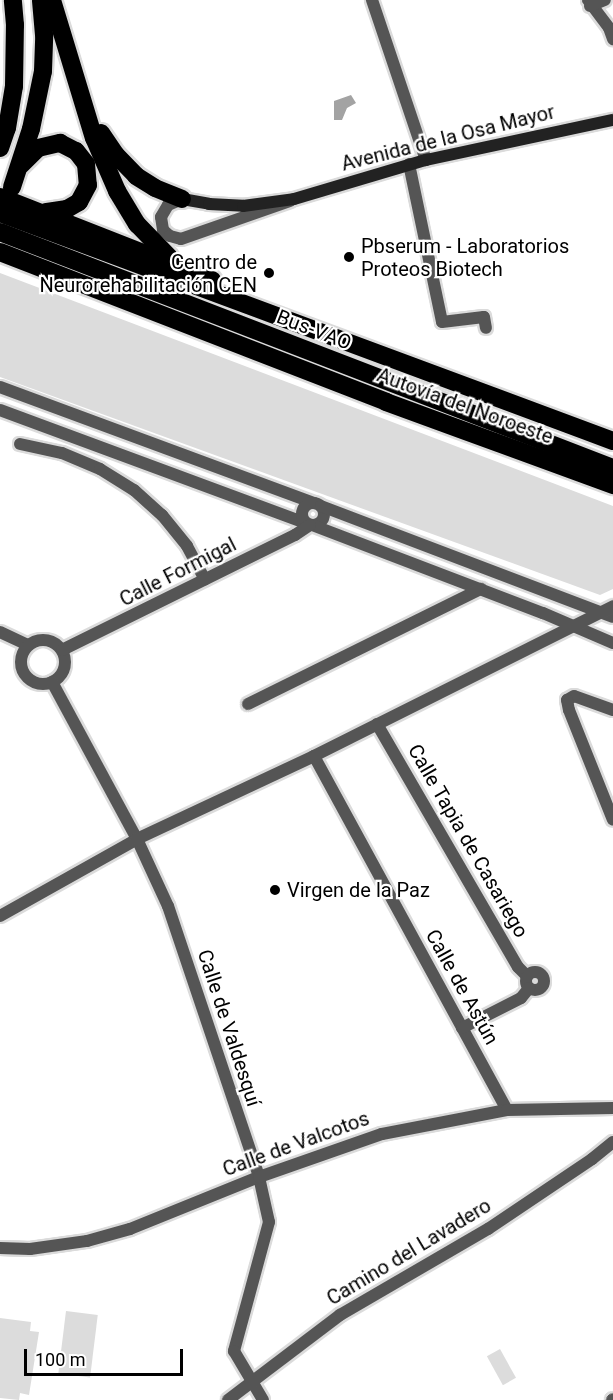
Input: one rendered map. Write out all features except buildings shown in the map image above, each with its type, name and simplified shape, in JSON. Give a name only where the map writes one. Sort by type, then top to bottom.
[{"type":"highway","points":[[0,148],[8,129],[14,86],[16,43],[13,0]]},
{"type":"highway","points":[[6,190],[22,128],[32,70],[33,37],[30,0]]},
{"type":"highway","points":[[20,167],[38,103],[43,71],[44,35],[41,0]]},
{"type":"highway","points":[[52,0],[94,138],[124,204],[150,240],[177,264]]},
{"type":"highway","points":[[73,68],[99,129],[116,154],[144,182],[182,199]]},
{"type":"highway","points":[[6,190],[20,167],[38,148],[54,143],[76,151],[86,164],[88,184],[79,202],[66,210],[40,212]]},
{"type":"highway","points":[[6,190],[40,212],[177,264],[281,307],[454,370],[591,432]]},
{"type":"highway","name":"Autovía del Noroeste","points":[[0,213],[613,441]]},
{"type":"highway","points":[[0,231],[54,247],[613,456]]},
{"type":"highway","name":"Bus-VAO","points":[[0,231],[613,468]]},
{"type":"highway","name":"Autovía del Noroeste","points":[[0,252],[430,418],[613,485]]},
{"type":"highway","points":[[0,264],[102,301],[147,308]]},
{"type":"highway","points":[[430,418],[469,441],[613,496]]},
{"type":"street","points":[[372,0],[426,160]]},
{"type":"street","points":[[605,0],[589,3],[609,28],[613,39]]},
{"type":"street","name":"Avenida de la Osa Mayor","points":[[294,199],[243,206],[224,206],[182,199],[168,205],[161,217],[163,230],[170,236],[182,239],[269,210],[294,199],[426,160],[613,120]]},
{"type":"street","points":[[409,165],[442,322],[484,317],[486,328]]},
{"type":"street","points":[[0,387],[609,612]]},
{"type":"street","points":[[0,410],[481,589],[613,643]]},
{"type":"street","points":[[20,444],[62,453],[100,469],[135,490],[162,515],[188,546],[205,580]]},
{"type":"street","points":[[309,524],[324,519],[317,505]]},
{"type":"street","points":[[309,524],[302,517],[303,510],[317,505]]},
{"type":"street","name":"Calle Formigal","points":[[62,650],[295,536],[309,524]]},
{"type":"street","points":[[248,704],[481,589]]},
{"type":"street","points":[[0,916],[138,839],[314,756],[574,626],[609,612]]},
{"type":"street","points":[[0,632],[28,645]]},
{"type":"street","points":[[34,641],[51,641],[62,650],[65,664],[61,675],[52,682],[39,683],[24,675],[21,656],[28,645],[34,641]]},
{"type":"street","name":"Calle de Valdesquí","points":[[52,682],[138,839],[168,906],[259,1177],[269,1221],[234,1351],[263,1400]]},
{"type":"street","points":[[613,710],[574,696],[567,700],[613,820]]},
{"type":"street","name":"Calle Tapia de Casariego","points":[[378,724],[528,982],[521,998],[462,1028]]},
{"type":"street","name":"Calle de Astún","points":[[314,756],[507,1110]]},
{"type":"street","name":"Calle de Valcotos","points":[[0,1248],[30,1249],[87,1241],[130,1229],[259,1177],[382,1134],[507,1110],[613,1108]]},
{"type":"street","name":"Camino del Lavadero","points":[[228,1400],[340,1315],[488,1228],[592,1159],[613,1142]]},
{"type":"shaded area","points":[[351,95],[356,103],[347,108],[342,120],[334,120],[334,101]]},
{"type":"shaded area","points":[[0,273],[613,506],[613,589],[600,595],[0,377]]},
{"type":"shaded area","points":[[66,1311],[98,1315],[90,1377],[58,1374]]},
{"type":"shaded area","points":[[0,1318],[31,1322],[30,1331],[39,1332],[29,1395],[20,1393],[19,1400],[0,1398]]},
{"type":"shaded area","points":[[500,1349],[516,1378],[503,1385],[487,1356]]},
{"type":"place","name":"Pbserum - Laboratorios Proteos Biotech","points":[[349,257]]},
{"type":"place","name":"Centro de Neurorehabilitación CEN","points":[[269,273]]},
{"type":"place","name":"Virgen de la Paz","points":[[275,890]]}]
